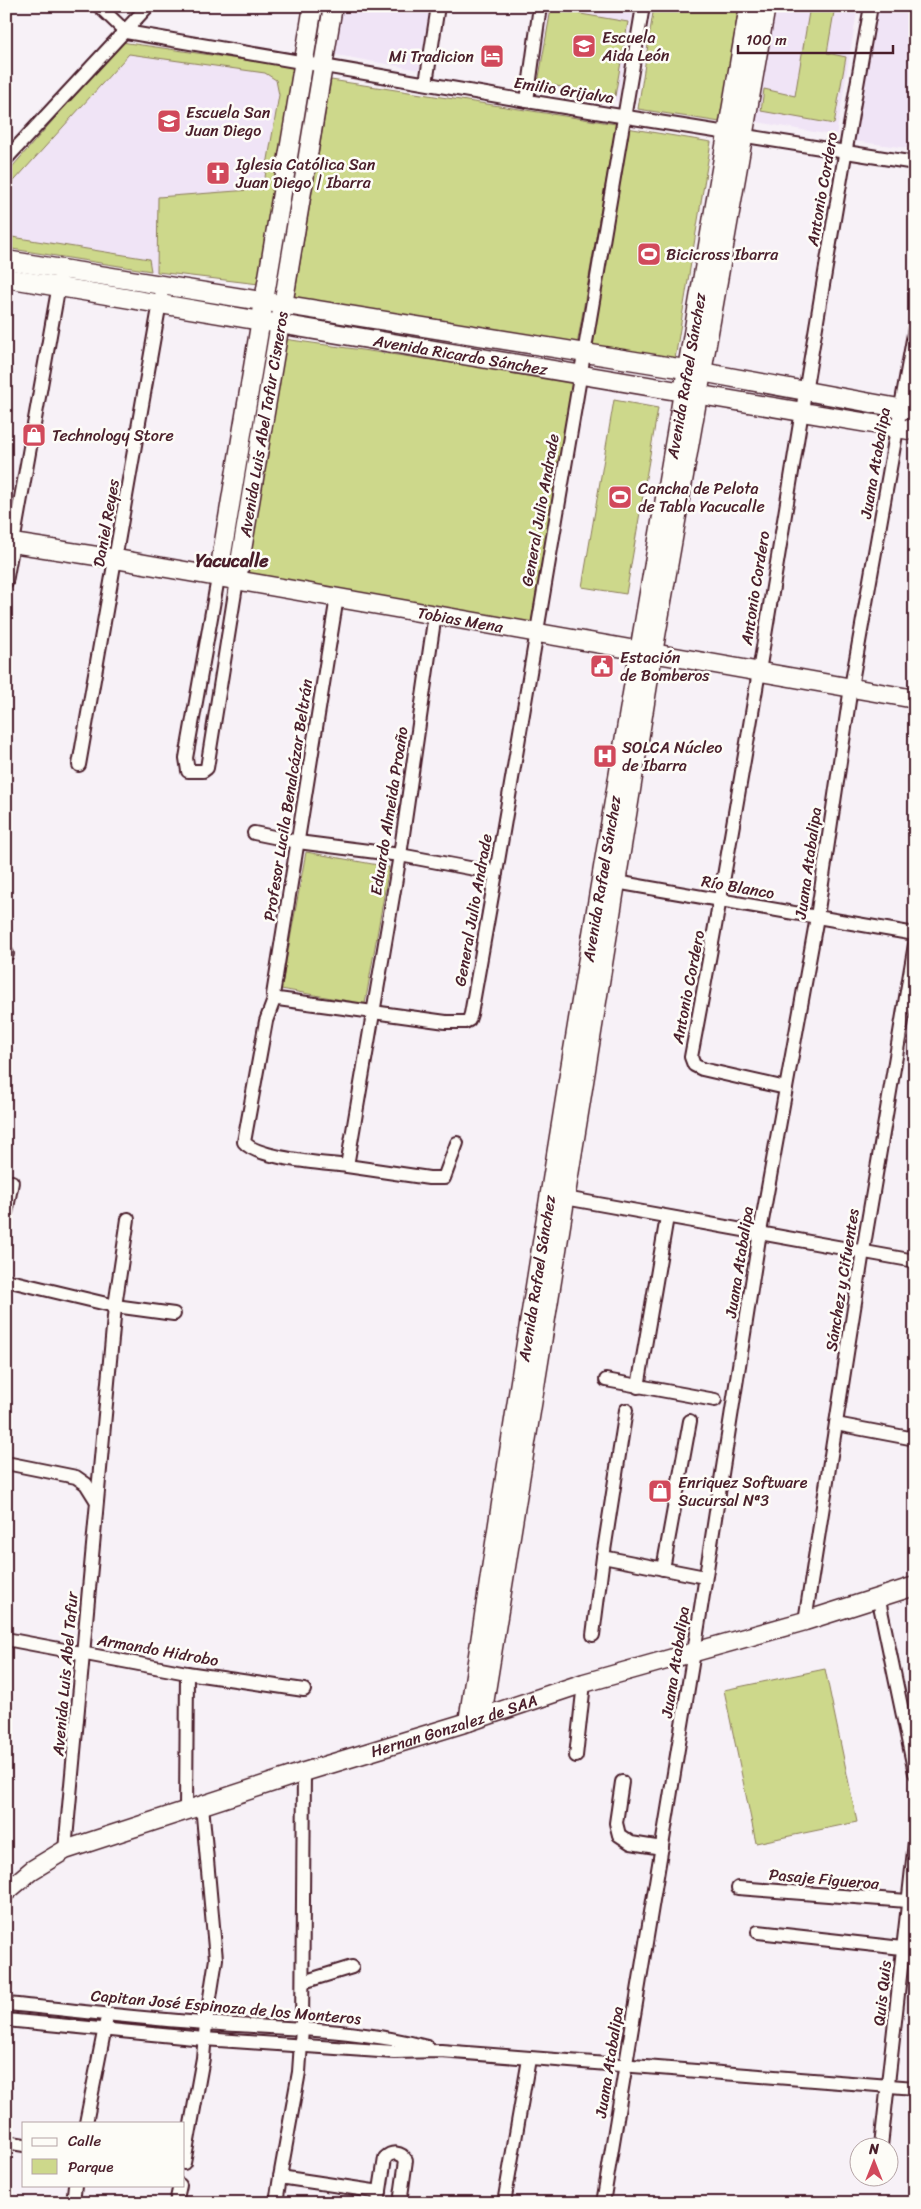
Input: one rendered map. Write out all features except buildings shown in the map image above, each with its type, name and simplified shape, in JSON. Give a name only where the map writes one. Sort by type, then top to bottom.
[{"type":"street","points":[[99,6],[126,32]]},
{"type":"street","points":[[6,160],[148,6]]},
{"type":"street","name":"Avenida Luis Abel Tafur Cisneros","points":[[313,6],[218,578],[186,758],[188,771],[194,772],[203,771],[207,768],[333,6]]},
{"type":"street","points":[[426,83],[438,6]]},
{"type":"street","points":[[527,101],[540,6]]},
{"type":"street","name":"General Julio Andrade","points":[[372,1012],[446,1022],[465,1022],[469,1020],[496,873],[643,6]]},
{"type":"street","name":"Avenida Rafael Sánchez","points":[[736,135],[750,6]]},
{"type":"street","name":"Avenida Rafael Sánchez","points":[[475,1719],[521,1368],[736,135],[766,6]]},
{"type":"street","name":"Antonio Cordero","points":[[786,1088],[702,1069],[694,1065],[691,1058],[721,901],[800,411],[870,6]]},
{"type":"street","name":"Emilio Grijalva","points":[[126,32],[303,64],[736,135],[845,150],[915,163]]},
{"type":"street","name":"Avenida Ricardo Sánchez","points":[[6,260],[694,371],[908,409]]},
{"type":"street","points":[[6,582],[9,542],[62,269]]},
{"type":"street","name":"Avenida Ricardo Sánchez","points":[[6,278],[906,429]]},
{"type":"street","name":"Daniel Reyes","points":[[79,765],[163,285]]},
{"type":"street","name":"Juana Atabalipa","points":[[603,2203],[624,2066],[694,1652],[760,1232],[817,917],[851,687],[906,429],[915,328]]},
{"type":"street","name":"Tobias Mena","points":[[9,542],[536,631],[915,699]]},
{"type":"street","name":"Profesor Lucila Benalcázar Beltrán","points":[[338,597],[273,990],[279,998],[266,1021],[244,1142],[248,1148],[268,1154],[347,1166]]},
{"type":"street","name":"Eduardo Almeida Proaño","points":[[347,1166],[400,856],[435,614]]},
{"type":"street","name":"Avenida Rafael Sánchez","points":[[475,1719],[565,1198],[616,882],[617,824]]},
{"type":"street","points":[[254,833],[298,842],[400,856],[496,873]]},
{"type":"street","name":"Río Blanco","points":[[616,882],[915,934]]},
{"type":"street","name":"Sánchez y Cifuentes","points":[[805,1621],[862,1251],[915,944]]},
{"type":"street","points":[[279,998],[372,1012]]},
{"type":"street","points":[[347,1166],[429,1178],[444,1178],[457,1143]]},
{"type":"street","points":[[6,1213],[12,1182]]},
{"type":"street","points":[[565,1198],[915,1261]]},
{"type":"street","points":[[638,1387],[667,1217]]},
{"type":"street","name":"Avenida Luis Abel Tafur","points":[[65,1850],[85,1653],[96,1500],[110,1376],[115,1306],[128,1219]]},
{"type":"street","points":[[6,1280],[115,1306],[174,1314]]},
{"type":"street","points":[[606,1380],[715,1400]]},
{"type":"street","points":[[593,1635],[626,1410]]},
{"type":"street","points":[[663,1569],[690,1422]]},
{"type":"street","points":[[836,1424],[915,1439]]},
{"type":"street","points":[[6,1463],[76,1477],[86,1484],[96,1500]]},
{"type":"street","points":[[604,1557],[705,1577]]},
{"type":"street","name":"Hernan Gonzalez de SAA","points":[[6,1892],[32,1870],[65,1850],[584,1683],[805,1621],[878,1596],[915,1586]]},
{"type":"street","points":[[878,1596],[915,1773]]},
{"type":"street","name":"Armando Hidrobo","points":[[6,1639],[187,1673],[304,1690]]},
{"type":"street","points":[[185,2157],[203,2058],[204,2038],[216,1959],[194,1808],[187,1673]]},
{"type":"street","points":[[576,1756],[584,1683]]},
{"type":"street","points":[[276,2203],[299,2072],[301,2045],[304,1772]]},
{"type":"street","points":[[622,1782],[616,1823],[618,1835],[631,1842],[662,1848]]},
{"type":"street","name":"Quis Quis","points":[[882,2136],[915,1842]]},
{"type":"street","name":"Pasaje Figueroa","points":[[738,1888],[907,1901]]},
{"type":"street","points":[[758,1932],[902,1948]]},
{"type":"street","points":[[303,1982],[352,1967]]},
{"type":"street","name":"Capitan José Espinoza de los Monteros","points":[[6,2004],[392,2038],[441,2051]]},
{"type":"street","points":[[86,2122],[104,2029],[109,2014]]},
{"type":"street","name":"Capitan José Espinoza de los Monteros","points":[[6,2020],[204,2038],[394,2052],[441,2051],[915,2088]]},
{"type":"street","points":[[504,2203],[529,2059]]},
{"type":"street","points":[[6,2142],[22,2145]]},
{"type":"street","points":[[280,2177],[379,2197],[385,2158],[388,2154],[399,2154],[406,2160],[400,2203]]},
{"type":"street","points":[[73,2203],[75,2186]]},
{"type":"street","points":[[176,2203],[180,2186]]},
{"type":"shaded area","points":[[339,6],[430,6],[419,70],[331,54]]},
{"type":"shaded area","name":"Escuela Aida León","points":[[548,6],[633,6],[618,101],[535,86]]},
{"type":"shaded area","points":[[772,6],[858,6],[836,136],[752,121]]},
{"type":"shaded area","points":[[877,6],[915,6],[915,149],[853,141]]},
{"type":"shaded area","name":"Escuela San Juan Diego","points":[[121,42],[293,67],[259,284],[157,272],[6,248],[6,174]]},
{"type":"green space","points":[[654,6],[739,6],[720,122],[638,109]]},
{"type":"green space","points":[[810,6],[835,6],[827,53],[846,57],[834,124],[761,111],[764,89],[795,96]]},
{"type":"green space","name":"Escuela Aida León","points":[[551,9],[628,22],[615,96],[538,83]]},
{"type":"green space","points":[[121,42],[293,67],[259,284],[157,272],[158,197],[263,189],[279,95],[276,80],[265,73],[129,54],[6,190],[6,174]]},
{"type":"green space","points":[[331,80],[616,124],[577,345],[294,298]]},
{"type":"green space","name":"Bicicross Ibarra","points":[[627,128],[711,142],[675,359],[591,346]]},
{"type":"green space","points":[[6,236],[149,259],[151,271],[6,248]]},
{"type":"green space","points":[[284,339],[573,380],[531,624],[243,573]]},
{"type":"green space","name":"Cancha de Pelota de Tabla Yacucalle","points":[[614,400],[658,408],[626,594],[582,587]]},
{"type":"green space","points":[[306,852],[389,867],[365,1004],[281,989]]},
{"type":"green space","points":[[825,1669],[857,1822],[756,1843],[724,1690]]},
{"type":"place","name":"Escuela Aida León","points":[[584,46]]},
{"type":"place","name":"Mi Tradicion","points":[[492,56]]},
{"type":"place","name":"Escuela San Juan Diego","points":[[169,121]]},
{"type":"place","name":"Iglesia Católica San Juan Diego | Ibarra","points":[[218,173]]},
{"type":"place","name":"Bicicross Ibarra","points":[[649,254]]},
{"type":"place","name":"Technology Store","points":[[34,435]]},
{"type":"place","name":"Cancha de Pelota de Tabla Yacucalle","points":[[620,497]]},
{"type":"place","name":"Estación de Bomberos","points":[[602,666]]},
{"type":"place","name":"SOLCA Núcleo de Ibarra","points":[[605,756]]},
{"type":"place","name":"Enriquez Software Sucursal Nª3","points":[[660,1491]]},
{"type":"district","name":"Yacucalle","points":[[232,561]]}]
